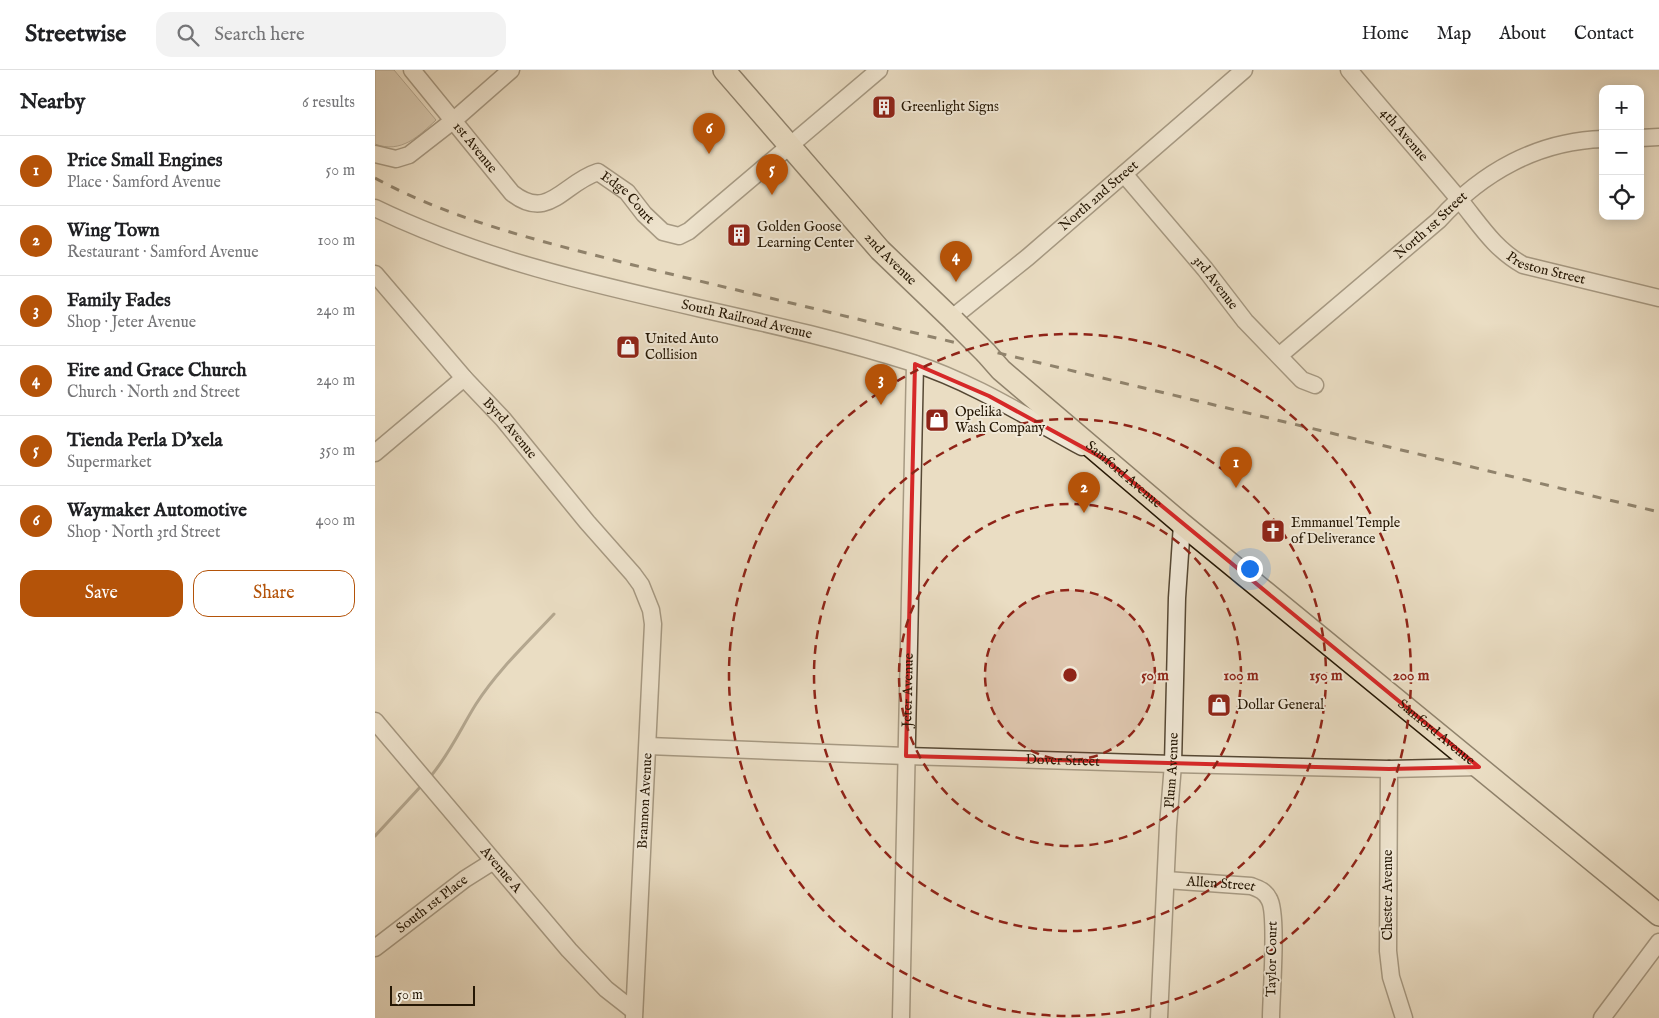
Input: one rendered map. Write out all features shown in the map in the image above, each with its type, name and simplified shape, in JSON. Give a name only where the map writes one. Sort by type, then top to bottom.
[{"type":"main road","name":"2nd Avenue","points":[[724,70],[880,250],[986,353]]},
{"type":"main road","name":"Samford Avenue","points":[[986,353],[1001,370],[1182,524],[1659,915]]},
{"type":"street","name":"1st Avenue","points":[[412,70],[512,193],[523,201],[537,205],[551,201]]},
{"type":"street","points":[[375,154],[396,159],[409,156],[511,70]]},
{"type":"street","points":[[790,148],[879,70]]},
{"type":"street","name":"North 2nd Street","points":[[953,320],[1244,70]]},
{"type":"street","name":"4th Avenue","points":[[1349,70],[1458,198]]},
{"type":"street","points":[[1644,138],[1659,137]]},
{"type":"street","name":"North 1st Street","points":[[1280,355],[1439,220],[1458,198],[1489,175],[1525,155],[1550,147],[1599,140]]},
{"type":"street","name":"Edge Court","points":[[551,201],[583,177],[598,172],[627,192],[644,214],[663,232],[679,236],[689,231],[790,148]]},
{"type":"street","name":"3rd Avenue","points":[[1124,174],[1205,269],[1245,321],[1280,355],[1302,380],[1315,385]]},
{"type":"street","name":"Preston Street","points":[[1458,198],[1492,243],[1523,265],[1659,298]]},
{"type":"street","name":"South Railroad Avenue","points":[[375,208],[401,221],[526,266],[786,329],[915,364],[989,396],[1106,460]]},
{"type":"street","name":"Byrd Avenue","points":[[375,274],[464,378],[503,419],[641,585]]},
{"type":"street","name":"Jeter Avenue","points":[[901,1018],[915,364]]},
{"type":"street","points":[[375,453],[464,378]]},
{"type":"street","name":"Plum Avenue","points":[[1159,1018],[1173,764],[1177,598],[1182,524]]},
{"type":"street","name":"Brannon Avenue","points":[[634,1015],[653,624],[651,610],[641,585]]},
{"type":"street","name":"Avenue A","points":[[375,721],[492,862],[606,989],[634,1015]]},
{"type":"street","name":"Dover Street","points":[[648,746],[907,756],[1389,770],[1479,767]]},
{"type":"street","name":"Chester Avenue","points":[[1389,770],[1389,951],[1391,977],[1404,1018]]},
{"type":"street","name":"South 1st Place","points":[[375,948],[465,879],[492,862]]},
{"type":"street","name":"Allen Street","points":[[1166,880],[1251,886],[1262,890],[1271,900]]},
{"type":"street","name":"Taylor Court","points":[[1271,900],[1273,954],[1271,1018]]},
{"type":"street","points":[[1601,1018],[1659,942]]},
{"type":"highlighted area","points":[[915,364],[989,396],[1106,460],[1479,767],[1389,769],[906,756]]},
{"type":"shaded area","points":[[375,70],[394,70],[436,120],[409,142],[393,147],[375,144]]},
{"type":"waterway","points":[[430,777],[449,751],[476,704],[494,680],[554,614]]},
{"type":"waterway","points":[[375,836],[422,785]]},
{"type":"railway","points":[[375,178],[437,207],[469,219],[567,248],[1659,512]]},
{"type":"place","name":"Greenlight Signs","points":[[884,107]]},
{"type":"place","name":"Waymaker Automotive","points":[[709,154]]},
{"type":"place","name":"Tienda Perla D'xela","points":[[772,195]]},
{"type":"place","name":"Golden Goose Learning Center","points":[[739,235]]},
{"type":"place","name":"Fire and Grace Church","points":[[956,282]]},
{"type":"place","name":"United Auto Collision","points":[[628,347]]},
{"type":"place","name":"Family Fades","points":[[881,405]]},
{"type":"place","name":"Opelika Wash Company","points":[[937,420]]},
{"type":"place","name":"Price Small Engines","points":[[1236,488]]},
{"type":"place","name":"Wing Town","points":[[1084,513]]},
{"type":"place","name":"Emmanuel Temple of Deliverance","points":[[1273,531]]},
{"type":"place","name":"Dollar General","points":[[1219,705]]}]
